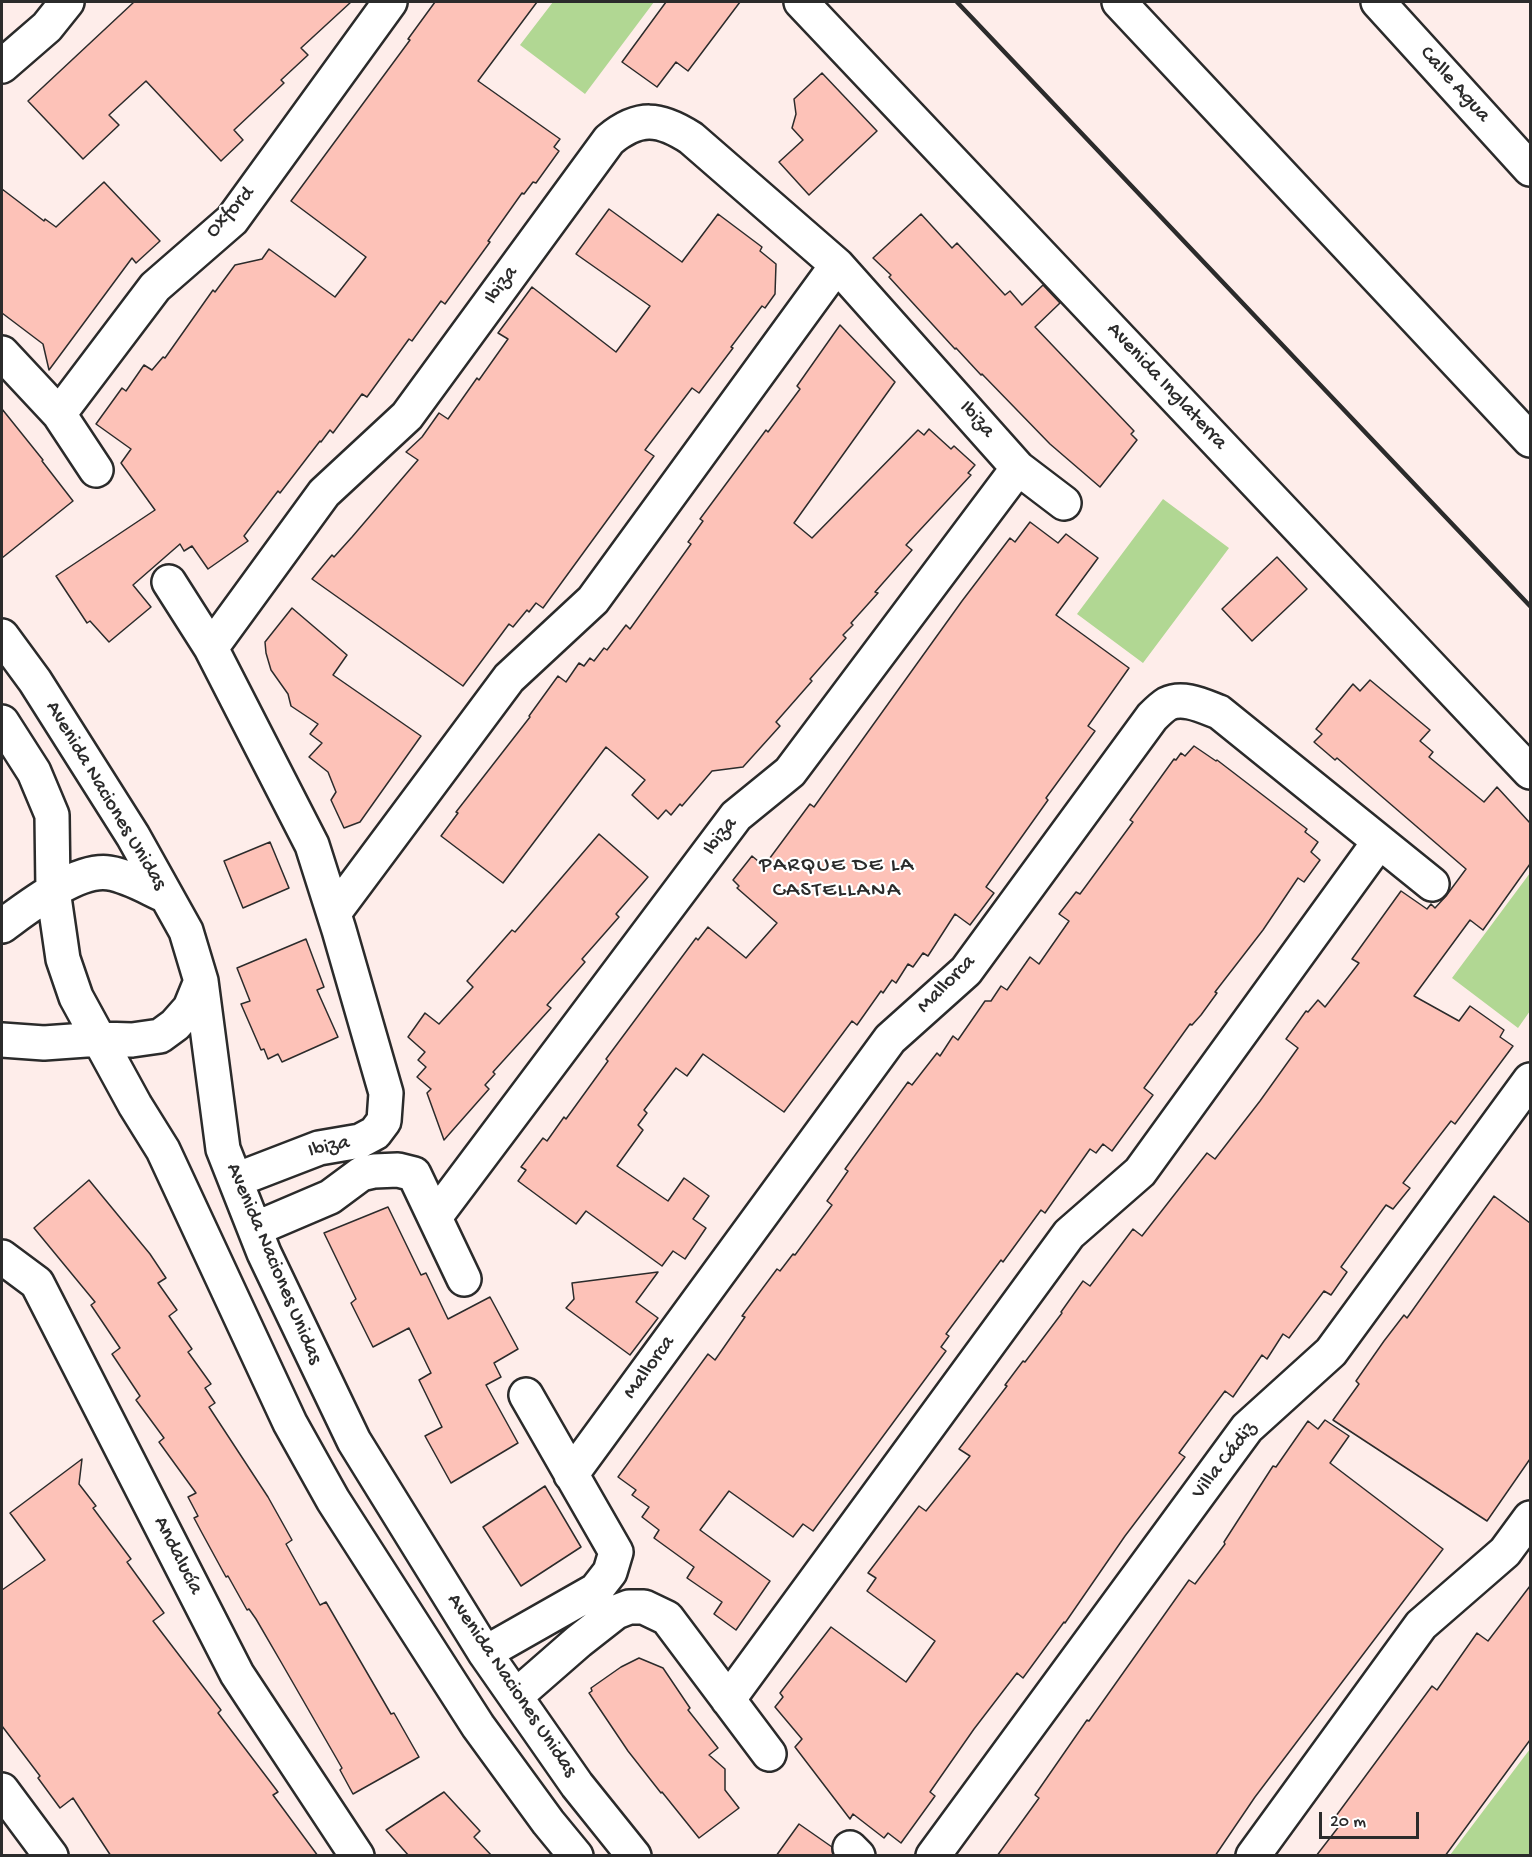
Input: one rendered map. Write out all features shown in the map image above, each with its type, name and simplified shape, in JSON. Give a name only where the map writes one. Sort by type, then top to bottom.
[{"type":"street","points":[[2,66],[47,27],[66,2]]},
{"type":"street","name":"Oxford","points":[[59,414],[155,287],[232,220],[390,2]]},
{"type":"street","name":"Avenida Inglaterra","points":[[801,2],[1530,772]]},
{"type":"street","points":[[1119,2],[1530,440]]},
{"type":"street","name":"Calle Agua","points":[[1378,2],[1530,169]]},
{"type":"street","name":"Ibiza","points":[[211,648],[324,494],[407,416],[609,140],[622,129],[646,122],[674,127],[691,138],[837,265],[1018,468],[1064,503]]},
{"type":"street","points":[[334,913],[509,678],[592,600],[837,265]]},
{"type":"street","points":[[2,353],[59,414],[96,470]]},
{"type":"street","name":"Ibiza","points":[[435,1217],[736,816],[790,772],[1018,468]]},
{"type":"street","name":"Ibiza","points":[[169,582],[211,648],[312,845],[386,1093],[384,1121],[375,1133],[360,1141],[319,1148],[236,1180]]},
{"type":"street","name":"Avenida Naciones Unidas","points":[[2,636],[35,681],[133,836],[186,931],[201,981],[224,1149],[255,1229],[316,1364],[354,1441],[485,1653],[577,1785],[634,1856]]},
{"type":"street","name":"Mallorca","points":[[571,1475],[890,1039],[966,972],[1152,717],[1167,704],[1182,701],[1197,703],[1219,712],[1432,884]]},
{"type":"street","points":[[2,722],[34,772],[52,815],[52,890],[63,959],[76,997],[135,1106],[163,1150],[290,1423],[333,1500],[478,1726],[576,1856]]},
{"type":"street","points":[[728,1700],[1069,1234],[1140,1172],[1379,842]]},
{"type":"street","points":[[2,926],[52,890],[83,877],[107,872],[131,879],[166,896]]},
{"type":"street","points":[[2,1040],[44,1043],[100,1039],[132,1040],[160,1036],[190,1008],[201,981]]},
{"type":"street","name":"Villa Cádiz","points":[[933,1856],[1247,1428],[1331,1352],[1530,1080]]},
{"type":"street","name":"Ibiza","points":[[255,1229],[330,1197],[362,1174],[398,1170],[414,1174],[465,1279]]},
{"type":"street","name":"Andalucía","points":[[2,1257],[37,1283],[237,1674],[357,1856]]},
{"type":"street","points":[[273,1388],[316,1364]]},
{"type":"street","points":[[485,1653],[596,1590],[610,1572],[616,1552],[526,1395]]},
{"type":"street","points":[[1252,1856],[1422,1625],[1505,1552],[1530,1518]]},
{"type":"street","points":[[516,1696],[616,1612],[629,1607],[644,1607],[667,1618],[769,1754]]},
{"type":"street","points":[[508,1767],[547,1741]]},
{"type":"street","points":[[2,1790],[51,1856]]},
{"type":"green space","points":[[553,2],[654,2],[585,94],[520,45]]},
{"type":"green space","points":[[1163,499],[1229,548],[1143,663],[1077,614]]},
{"type":"green space","points":[[1530,873],[1530,1011],[1518,1028],[1452,978]]},
{"type":"green space","points":[[1530,1749],[1530,1855],[1450,1855]]},
{"type":"building","points":[[134,2],[351,2],[301,48],[308,55],[281,80],[284,83],[234,130],[243,140],[221,161],[146,81],[109,115],[119,125],[83,159],[28,101]]},
{"type":"building","points":[[435,2],[537,2],[478,81],[560,139],[554,147],[559,151],[536,183],[533,182],[524,194],[522,193],[445,304],[441,301],[412,341],[409,339],[367,397],[362,394],[333,433],[330,430],[280,493],[278,491],[244,536],[248,541],[208,569],[192,546],[184,551],[180,544],[133,585],[151,607],[109,642],[90,621],[87,623],[56,576],[155,510],[121,463],[131,449],[96,424],[122,388],[126,391],[144,365],[152,370],[163,357],[165,358],[213,290],[215,292],[235,265],[262,259],[269,249],[335,297],[366,257],[291,201],[410,40],[408,39]]},
{"type":"building","points":[[666,2],[740,2],[688,71],[676,62],[657,87],[622,62]]},
{"type":"building","points":[[822,73],[877,131],[809,195],[779,162],[803,140],[792,128],[796,114],[794,99]]},
{"type":"building","points":[[104,182],[160,241],[136,263],[132,258],[49,370],[43,344],[2,313],[2,189],[44,221],[45,219],[56,227]]},
{"type":"building","points":[[609,209],[682,262],[718,214],[762,247],[760,251],[776,264],[775,294],[765,308],[762,306],[699,393],[692,388],[645,450],[654,456],[543,608],[536,603],[513,627],[509,624],[463,686],[312,579],[332,555],[334,557],[352,537],[418,460],[406,452],[422,437],[439,413],[448,419],[477,378],[479,380],[508,339],[498,333],[532,287],[616,352],[650,306],[576,254]]},
{"type":"building","points":[[921,214],[952,248],[957,243],[1005,295],[1010,291],[1022,305],[1043,285],[1060,303],[1035,327],[1134,431],[1131,434],[1137,440],[1100,487],[1050,444],[955,349],[889,277],[891,275],[873,258]]},
{"type":"building","points":[[840,325],[895,382],[794,523],[812,538],[918,430],[924,435],[929,429],[951,449],[954,446],[975,465],[968,473],[971,475],[906,545],[912,550],[875,592],[878,593],[843,635],[846,638],[776,722],[780,726],[743,767],[712,771],[682,806],[680,804],[671,815],[666,810],[658,819],[632,795],[645,780],[606,747],[503,883],[441,836],[458,813],[456,812],[530,717],[558,676],[566,682],[579,663],[584,666],[590,658],[594,661],[604,648],[607,650],[626,625],[630,629],[691,544],[688,542],[703,521],[700,519],[766,430],[768,432],[800,389],[797,386]]},
{"type":"building","points":[[2,409],[73,501],[2,558]]},
{"type":"building","points":[[1030,522],[1058,543],[1066,534],[1098,558],[1056,615],[1129,668],[1088,726],[1095,731],[986,887],[994,893],[970,925],[955,914],[928,956],[923,953],[913,967],[908,964],[896,983],[892,980],[883,993],[881,991],[857,1025],[852,1021],[784,1112],[703,1054],[687,1076],[676,1068],[644,1110],[647,1113],[638,1125],[643,1130],[617,1166],[668,1201],[684,1178],[709,1196],[693,1219],[706,1228],[685,1259],[673,1251],[662,1266],[586,1211],[576,1224],[518,1181],[526,1170],[521,1167],[543,1138],[547,1141],[564,1117],[566,1119],[608,1061],[606,1059],[696,938],[698,940],[708,927],[746,958],[777,923],[737,888],[739,886],[733,880],[752,856],[764,866],[810,804],[814,807],[962,601],[1010,538],[1015,542]]},
{"type":"building","points":[[1277,557],[1307,589],[1252,641],[1222,609]]},
{"type":"building","points":[[292,608],[347,655],[333,675],[421,736],[360,822],[344,828],[331,800],[336,792],[328,772],[309,757],[322,743],[310,734],[318,724],[291,706],[288,694],[271,670],[266,653],[265,642]]},
{"type":"building","points":[[1370,680],[1430,730],[1420,741],[1433,752],[1429,757],[1484,802],[1497,787],[1530,823],[1530,864],[1483,930],[1470,920],[1414,996],[1459,1021],[1470,1006],[1504,1030],[1500,1037],[1513,1046],[1455,1124],[1451,1121],[1403,1183],[1410,1188],[1393,1209],[1386,1205],[1341,1267],[1347,1272],[1331,1295],[1324,1291],[1289,1338],[1283,1334],[1267,1359],[1262,1355],[1233,1397],[1225,1391],[1179,1453],[1185,1457],[1125,1536],[1065,1623],[1023,1678],[1017,1673],[974,1729],[930,1792],[935,1796],[901,1843],[888,1833],[884,1838],[853,1814],[850,1819],[795,1747],[802,1739],[775,1707],[783,1697],[780,1693],[831,1627],[906,1682],[935,1641],[867,1591],[876,1578],[868,1573],[919,1506],[926,1511],[970,1456],[959,1449],[1023,1361],[1025,1362],[1062,1313],[1083,1281],[1090,1286],[1133,1229],[1142,1236],[1207,1153],[1215,1159],[1298,1048],[1286,1039],[1306,1011],[1308,1012],[1318,1000],[1325,1007],[1359,963],[1352,959],[1401,891],[1427,909],[1431,904],[1435,908],[1466,869],[1337,758],[1335,760],[1314,742],[1322,734],[1316,729],[1353,684],[1360,691]]},
{"type":"building","points":[[1194,746],[1217,760],[1307,829],[1305,832],[1318,842],[1311,852],[1320,860],[1304,882],[1298,878],[1263,930],[1215,992],[1217,993],[1201,1015],[1192,1025],[1190,1024],[1144,1088],[1153,1095],[1112,1151],[1103,1144],[1096,1153],[1090,1149],[1045,1213],[1041,1210],[1003,1262],[1001,1260],[946,1334],[949,1336],[941,1347],[946,1351],[813,1531],[803,1524],[793,1537],[729,1491],[700,1530],[770,1581],[736,1630],[714,1614],[722,1602],[687,1578],[694,1567],[654,1538],[659,1530],[642,1517],[649,1507],[632,1495],[636,1490],[618,1477],[708,1354],[715,1360],[745,1317],[742,1316],[777,1269],[780,1271],[793,1254],[795,1255],[832,1205],[827,1201],[848,1171],[845,1169],[908,1082],[912,1085],[937,1053],[940,1056],[953,1036],[958,1040],[985,1001],[991,1001],[1001,986],[1007,990],[1030,957],[1039,964],[1069,921],[1059,914],[1076,892],[1080,894],[1133,822],[1130,820],[1174,759],[1176,760],[1181,753],[1185,756]]},
{"type":"building","points":[[599,834],[648,877],[616,914],[619,917],[582,959],[585,962],[547,1005],[551,1008],[493,1072],[495,1074],[485,1085],[489,1089],[444,1140],[427,1093],[431,1089],[417,1077],[426,1067],[418,1060],[425,1052],[408,1037],[425,1013],[439,1024],[473,987],[467,981],[512,930],[515,932]]},
{"type":"building","points":[[270,842],[289,888],[243,908],[224,861]]},
{"type":"building","points":[[306,939],[324,987],[317,990],[338,1037],[282,1062],[278,1054],[268,1059],[264,1049],[261,1050],[241,1004],[250,1001],[237,968]]},
{"type":"building","points":[[89,1180],[150,1254],[166,1278],[158,1283],[177,1310],[169,1316],[192,1349],[188,1352],[211,1384],[205,1388],[215,1403],[209,1407],[268,1497],[292,1540],[286,1544],[320,1605],[326,1602],[391,1714],[394,1713],[419,1757],[353,1794],[340,1770],[342,1768],[281,1662],[256,1619],[249,1609],[247,1610],[228,1576],[226,1577],[194,1518],[198,1516],[188,1497],[196,1493],[159,1442],[164,1438],[136,1400],[140,1396],[112,1354],[120,1348],[91,1305],[95,1302],[34,1228]]},
{"type":"building","points":[[1494,1196],[1530,1223],[1530,1459],[1487,1521],[1333,1420],[1359,1384],[1356,1381],[1384,1341],[1404,1315],[1407,1318]]},
{"type":"building","points":[[388,1207],[421,1275],[426,1273],[448,1319],[490,1297],[518,1349],[494,1363],[501,1377],[486,1385],[518,1443],[451,1483],[425,1436],[442,1427],[419,1380],[431,1373],[409,1328],[373,1347],[351,1303],[356,1299],[324,1233]]},
{"type":"building","points":[[658,1272],[636,1302],[658,1318],[630,1355],[566,1308],[574,1299],[572,1283]]},
{"type":"building","points":[[1325,1420],[1349,1436],[1330,1463],[1443,1549],[1255,1797],[1215,1856],[997,1856],[1039,1798],[1035,1795],[1087,1720],[1089,1721],[1189,1580],[1195,1584],[1225,1544],[1224,1542],[1273,1466],[1276,1467],[1308,1421],[1318,1429]]},
{"type":"building","points":[[82,1459],[79,1484],[96,1506],[93,1508],[131,1559],[127,1562],[164,1613],[153,1621],[221,1710],[218,1713],[278,1792],[273,1795],[318,1856],[111,1856],[73,1798],[60,1808],[38,1778],[40,1776],[2,1726],[2,1590],[45,1560],[10,1513]]},
{"type":"building","points":[[545,1486],[581,1547],[521,1586],[483,1527]]},
{"type":"building","points":[[1530,1586],[1530,1740],[1445,1856],[1316,1856],[1340,1825],[1333,1820],[1432,1686],[1437,1690],[1477,1633],[1488,1641]]},
{"type":"building","points":[[639,1658],[663,1668],[690,1708],[688,1710],[718,1748],[709,1755],[725,1769],[725,1790],[739,1808],[699,1838],[628,1751],[589,1693],[592,1691],[591,1688],[621,1667]]},
{"type":"building","points":[[444,1792],[480,1831],[474,1837],[492,1856],[409,1856],[386,1830]]},
{"type":"building","points":[[799,1824],[832,1847],[833,1856],[776,1856]]},
{"type":"railway","points":[[957,2],[1530,606]]},
{"type":"district","name":"PARQUE DE LA CASTELLANA","points":[[837,880]]}]
